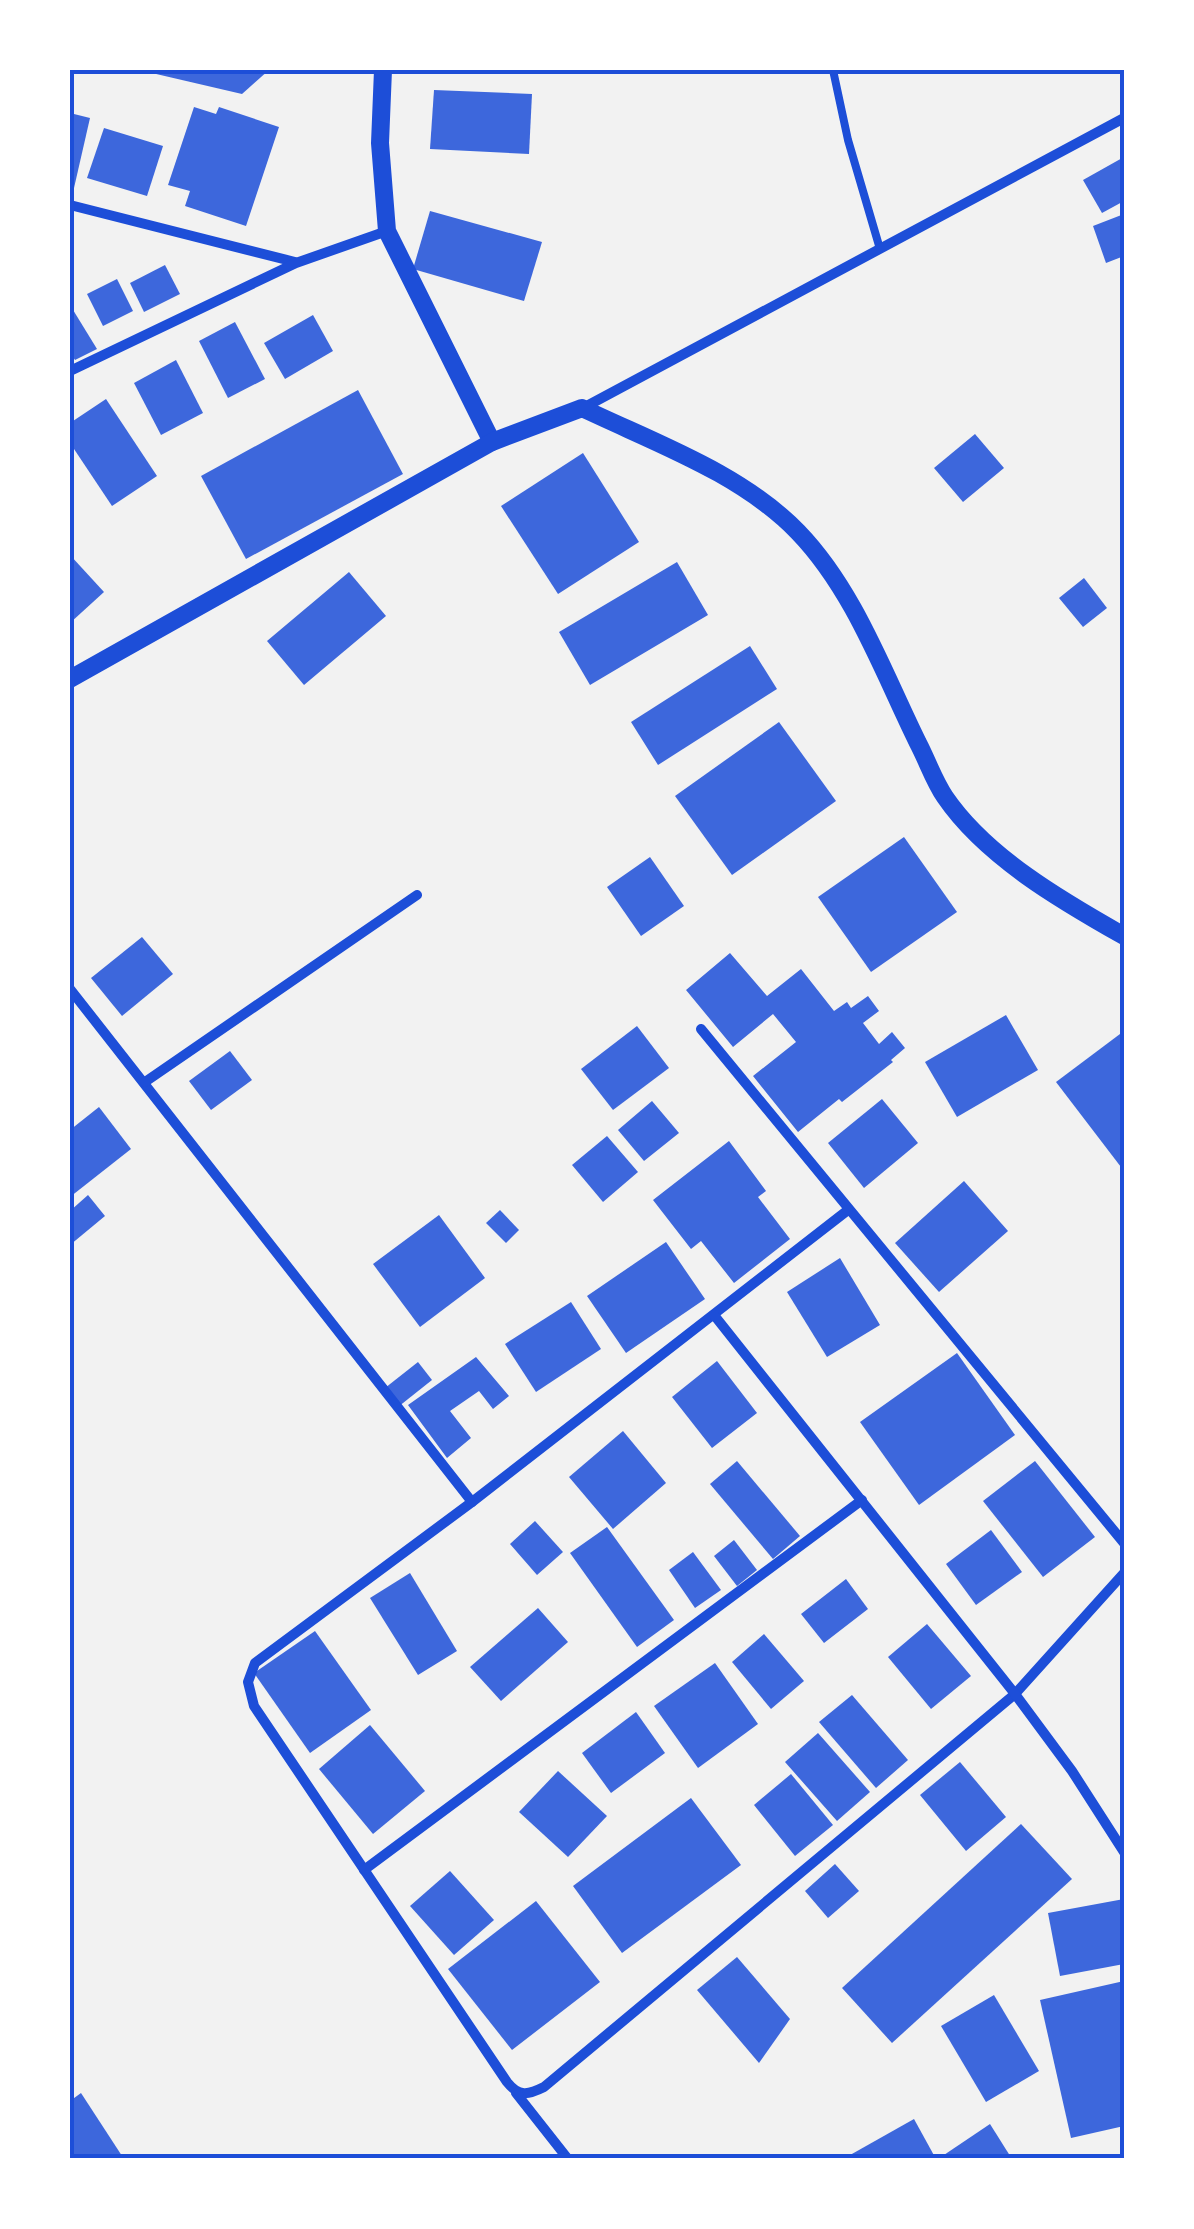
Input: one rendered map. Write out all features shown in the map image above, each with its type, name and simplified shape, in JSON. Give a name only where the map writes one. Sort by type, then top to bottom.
[{"type":"street","points":[[383,70],[379,234],[492,442]]},
{"type":"street","points":[[70,679],[492,442],[582,408],[1124,118]]},
{"type":"street","points":[[70,205],[296,262]]},
{"type":"street","points":[[70,371],[296,262],[379,234]]},
{"type":"street","points":[[582,408],[702,465],[756,498],[798,531],[837,580],[946,798],[995,851],[1067,904],[1124,936]]},
{"type":"street","points":[[145,1082],[416,895]]},
{"type":"street","points":[[70,990],[472,1502]]},
{"type":"street","points":[[702,1029],[1124,1543]]},
{"type":"street","points":[[568,2159],[515,2092],[254,1706],[249,1672],[848,1210]]},
{"type":"street","points":[[714,1315],[1015,1694],[1072,1771],[1124,1852]]},
{"type":"street","points":[[364,1870],[862,1500]]},
{"type":"street","points":[[515,2092],[528,2095],[544,2088],[1015,1694],[1124,1573]]},
{"type":"lane","points":[[833,70],[848,140],[880,249]]},
{"type":"building","points":[[139,70],[269,70],[242,94]]},
{"type":"building","points":[[434,90],[532,94],[529,154],[430,149]]},
{"type":"building","points":[[194,107],[216,114],[219,107],[279,127],[246,226],[185,206],[190,191],[168,185]]},
{"type":"building","points":[[70,113],[90,118],[74,188],[70,187]]},
{"type":"building","points":[[104,128],[163,146],[147,196],[87,178]]},
{"type":"building","points":[[1124,157],[1124,201],[1102,213],[1083,180]]},
{"type":"building","points":[[430,211],[542,242],[524,301],[413,269]]},
{"type":"building","points":[[1124,214],[1124,256],[1106,263],[1093,226]]},
{"type":"building","points":[[165,265],[180,294],[144,312],[130,283]]},
{"type":"building","points":[[117,279],[133,311],[103,326],[87,294]]},
{"type":"building","points":[[70,305],[97,349],[75,360],[70,353]]},
{"type":"building","points":[[313,315],[333,351],[285,379],[264,343]]},
{"type":"building","points":[[235,322],[265,379],[228,398],[199,341]]},
{"type":"building","points":[[176,360],[203,413],[161,435],[134,383]]},
{"type":"building","points":[[358,390],[403,474],[246,559],[201,476]]},
{"type":"building","points":[[106,399],[157,476],[112,506],[70,443],[70,423]]},
{"type":"building","points":[[975,434],[1004,468],[963,502],[934,468]]},
{"type":"building","points":[[583,453],[639,542],[558,594],[501,506]]},
{"type":"building","points":[[70,555],[104,592],[70,623]]},
{"type":"building","points":[[677,562],[708,615],[590,685],[559,632]]},
{"type":"building","points":[[349,572],[386,616],[304,685],[267,641]]},
{"type":"building","points":[[1084,578],[1107,608],[1083,627],[1059,598]]},
{"type":"building","points":[[750,646],[777,689],[658,765],[631,722]]},
{"type":"building","points":[[779,722],[836,801],[732,875],[675,796]]},
{"type":"building","points":[[904,837],[957,912],[871,972],[818,897]]},
{"type":"building","points":[[650,857],[684,906],[641,936],[607,887]]},
{"type":"building","points":[[142,937],[173,974],[122,1016],[91,978]]},
{"type":"building","points":[[730,953],[767,996],[801,969],[834,1011],[847,1002],[851,1008],[868,996],[879,1011],[863,1023],[879,1044],[892,1032],[905,1048],[893,1062],[798,1132],[753,1076],[796,1042],[773,1014],[733,1047],[686,990]]},
{"type":"building","points":[[1006,1015],[1038,1070],[957,1117],[925,1062]]},
{"type":"building","points":[[637,1026],[669,1068],[613,1110],[581,1069]]},
{"type":"building","points":[[1124,1031],[1124,1171],[1056,1082]]},
{"type":"building","points":[[230,1051],[252,1080],[211,1110],[189,1081]]},
{"type":"building","points":[[882,1099],[918,1143],[864,1188],[828,1143]]},
{"type":"building","points":[[652,1101],[679,1133],[644,1161],[618,1130]]},
{"type":"building","points":[[99,1107],[131,1149],[70,1197],[70,1130]]},
{"type":"building","points":[[607,1136],[638,1172],[603,1202],[572,1165]]},
{"type":"building","points":[[729,1141],[766,1191],[758,1197],[790,1239],[734,1283],[701,1241],[691,1249],[653,1200]]},
{"type":"building","points":[[964,1181],[1008,1231],[939,1292],[895,1243]]},
{"type":"building","points":[[88,1195],[105,1216],[70,1245],[70,1211]]},
{"type":"building","points":[[500,1210],[519,1230],[506,1243],[486,1223]]},
{"type":"building","points":[[439,1215],[485,1278],[420,1327],[373,1264]]},
{"type":"building","points":[[666,1242],[705,1299],[626,1353],[587,1296]]},
{"type":"building","points":[[840,1258],[880,1325],[827,1357],[787,1292]]},
{"type":"building","points":[[571,1302],[601,1349],[536,1392],[505,1344]]},
{"type":"building","points":[[957,1353],[1015,1435],[919,1505],[860,1422]]},
{"type":"building","points":[[476,1357],[509,1396],[493,1409],[479,1391],[450,1411],[471,1438],[447,1458],[408,1405]]},
{"type":"building","points":[[717,1361],[757,1413],[712,1448],[672,1397]]},
{"type":"building","points":[[418,1362],[432,1380],[398,1407],[385,1388]]},
{"type":"building","points":[[623,1431],[666,1483],[613,1529],[569,1477]]},
{"type":"building","points":[[737,1461],[800,1536],[773,1559],[710,1484]]},
{"type":"building","points":[[1035,1461],[1095,1537],[1043,1577],[983,1501]]},
{"type":"building","points":[[535,1521],[563,1552],[537,1575],[510,1544]]},
{"type":"building","points":[[607,1527],[674,1620],[637,1647],[570,1553]]},
{"type":"building","points":[[991,1530],[1022,1572],[976,1605],[946,1564]]},
{"type":"building","points":[[734,1540],[757,1570],[737,1586],[714,1556]]},
{"type":"building","points":[[693,1552],[721,1590],[695,1608],[669,1570]]},
{"type":"building","points":[[410,1573],[457,1651],[418,1675],[370,1598]]},
{"type":"building","points":[[846,1579],[868,1609],[824,1643],[801,1614]]},
{"type":"building","points":[[538,1608],[568,1642],[501,1701],[470,1667]]},
{"type":"building","points":[[927,1624],[971,1676],[931,1709],[888,1657]]},
{"type":"building","points":[[315,1631],[371,1710],[310,1753],[254,1673]]},
{"type":"building","points":[[764,1634],[804,1681],[771,1709],[732,1662]]},
{"type":"building","points":[[715,1663],[758,1724],[698,1768],[654,1706]]},
{"type":"building","points":[[852,1695],[908,1760],[876,1788],[819,1722]]},
{"type":"building","points":[[636,1712],[665,1753],[611,1793],[582,1753]]},
{"type":"building","points":[[370,1725],[425,1791],[373,1834],[319,1769]]},
{"type":"building","points":[[818,1733],[870,1792],[837,1821],[785,1762]]},
{"type":"building","points":[[960,1762],[1006,1817],[966,1851],[920,1795]]},
{"type":"building","points":[[558,1771],[607,1816],[568,1857],[519,1812]]},
{"type":"building","points":[[791,1774],[833,1825],[795,1856],[754,1805]]},
{"type":"building","points":[[691,1798],[741,1865],[622,1953],[573,1886]]},
{"type":"building","points":[[1021,1824],[1072,1879],[892,2043],[842,1988]]},
{"type":"building","points":[[835,1864],[859,1891],[828,1918],[805,1891]]},
{"type":"building","points":[[450,1871],[494,1920],[454,1955],[410,1906]]},
{"type":"building","points":[[1124,1899],[1124,1964],[1060,1976],[1048,1913]]},
{"type":"building","points":[[536,1901],[600,1982],[512,2050],[448,1969]]},
{"type":"building","points":[[737,1957],[790,2019],[759,2063],[697,1990]]},
{"type":"building","points":[[1124,1981],[1124,2126],[1071,2138],[1040,2000]]},
{"type":"building","points":[[994,1995],[1039,2071],[986,2102],[941,2026]]},
{"type":"building","points":[[81,2093],[124,2159],[70,2159],[70,2101]]},
{"type":"building","points":[[914,2119],[936,2159],[843,2159]]},
{"type":"building","points":[[990,2124],[1012,2159],[938,2159]]}]
